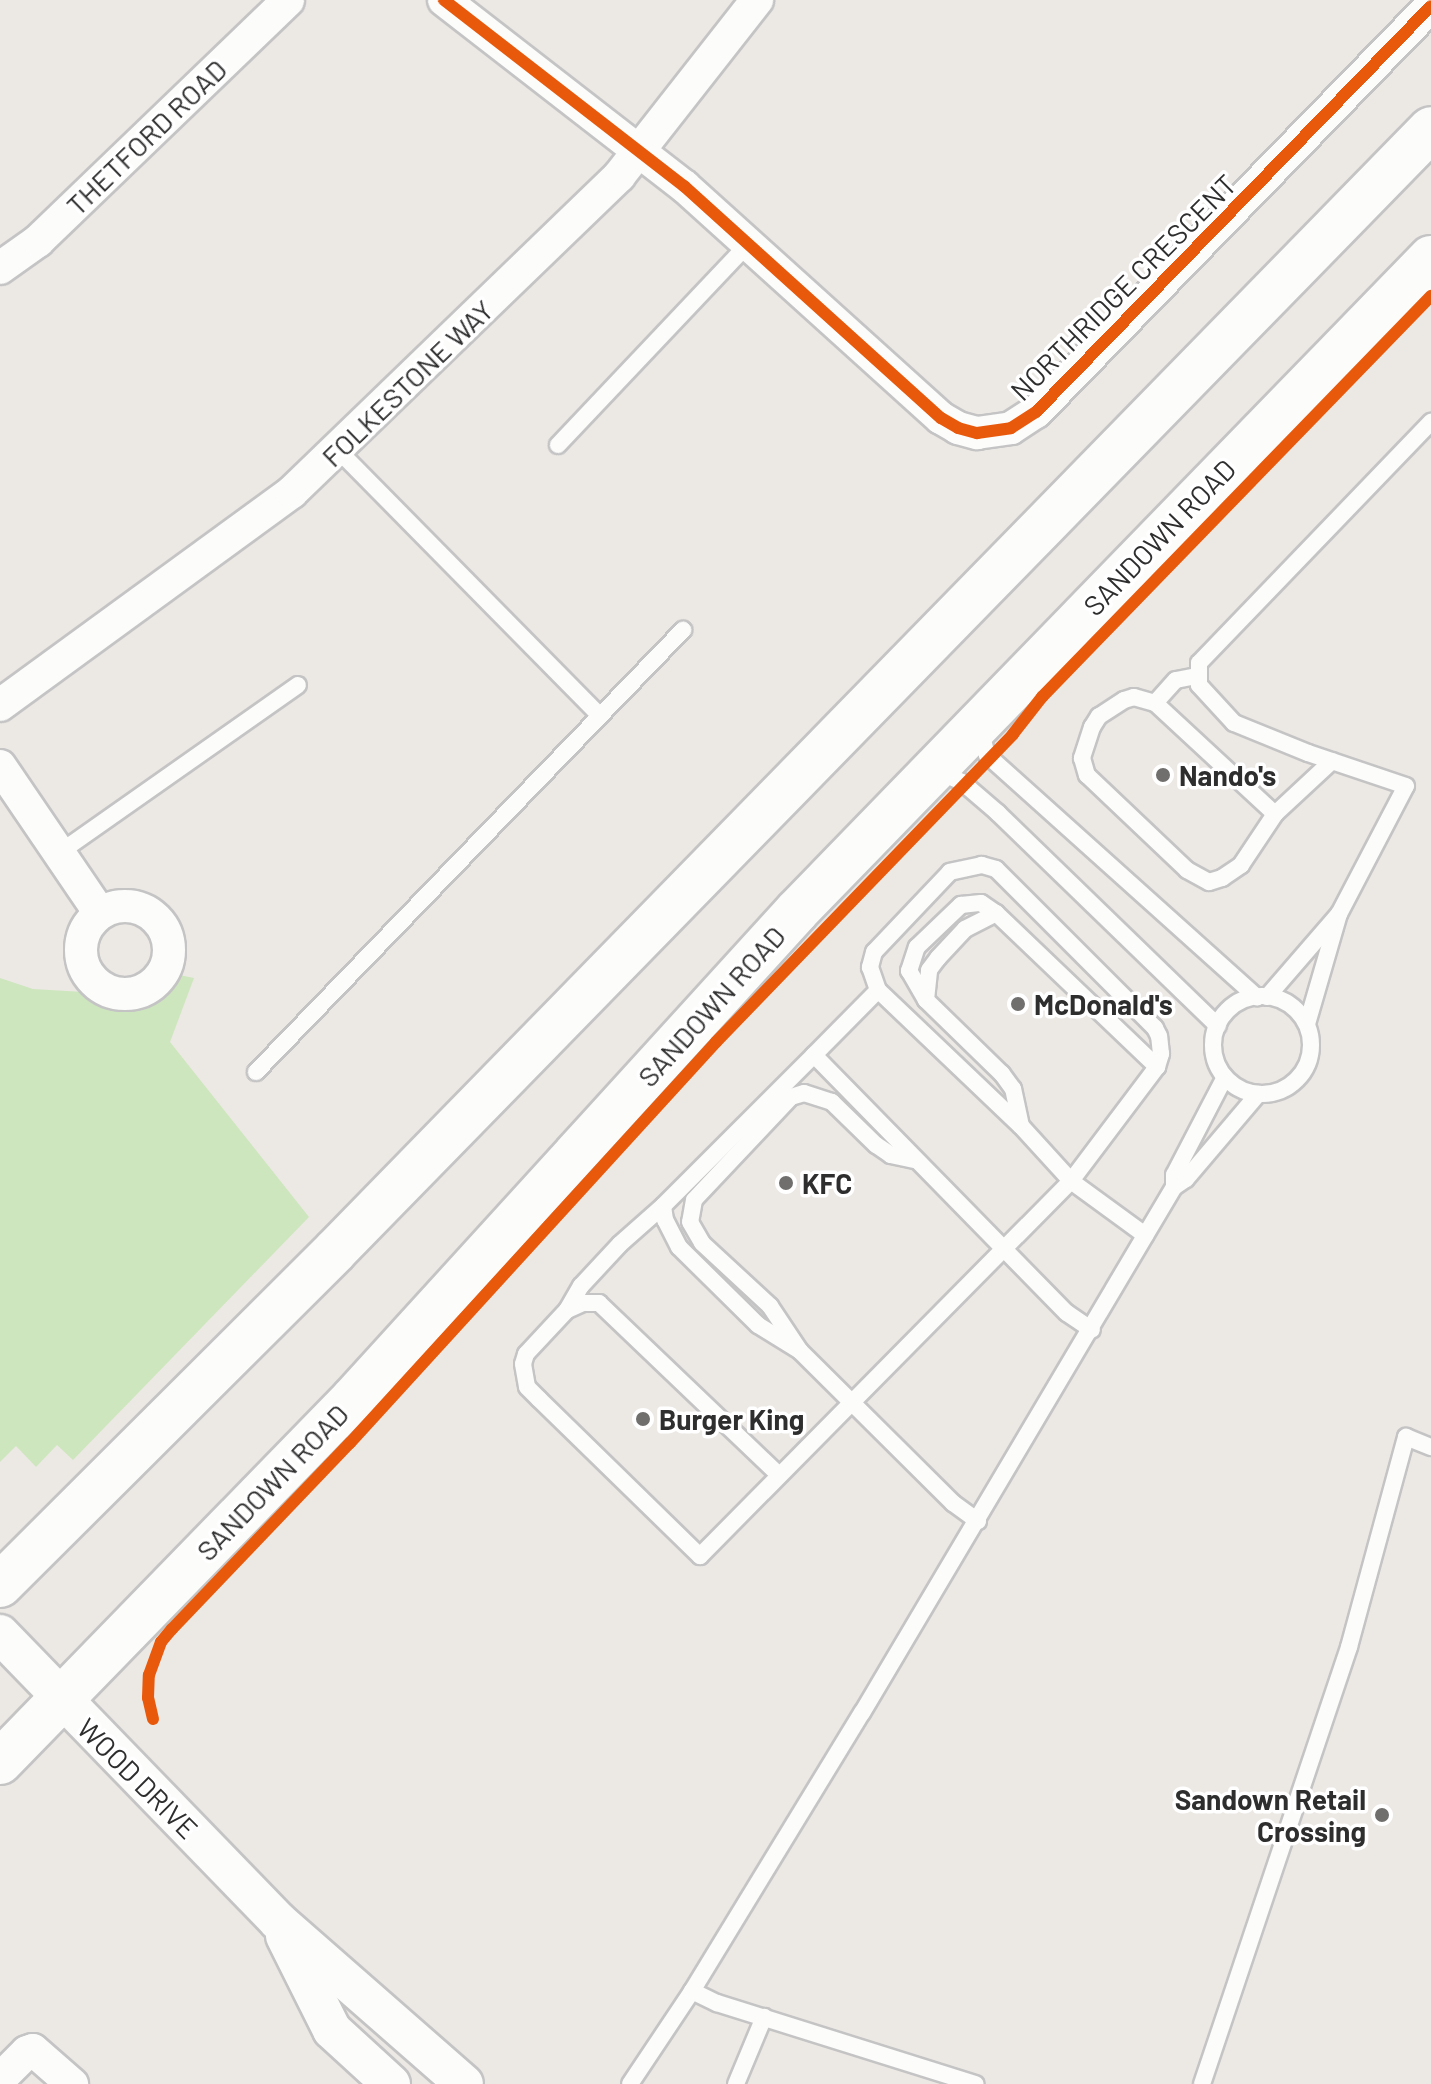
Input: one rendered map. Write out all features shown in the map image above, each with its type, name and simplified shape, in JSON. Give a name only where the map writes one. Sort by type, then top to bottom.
[{"type":"main road","points":[[0,1585],[335,1251],[1431,129]]},
{"type":"main road","name":"SANDOWN ROAD","points":[[0,1762],[353,1399],[797,911],[1431,258]]},
{"type":"street","name":"THETFORD ROAD","points":[[0,268],[38,241],[288,0]]},
{"type":"street","name":"NORTHRIDGE CRESCENT","points":[[444,0],[684,186],[941,418],[958,428],[977,433],[1011,428],[1036,412],[1431,6]]},
{"type":"street","name":"FOLKESTONE WAY","points":[[0,705],[246,529],[292,492],[560,236],[639,152],[757,0]]},
{"type":"street","points":[[0,766],[100,913]]},
{"type":"street","name":"WOOD DRIVE","points":[[0,1634],[278,1921],[464,2084]]},
{"type":"street","name":"WOOD DRIVE","points":[[278,1921],[332,2030],[391,2084]]},
{"type":"street","points":[[0,2079],[27,2052],[33,2050],[72,2084]]},
{"type":"lane","points":[[558,445],[748,244]]},
{"type":"lane","points":[[1339,914],[1262,997],[1229,1009],[1218,1026],[1213,1047],[1225,1077],[1246,1092],[1258,1094],[1282,1090],[1299,1077],[1310,1057],[1307,1024],[1339,914],[1406,786],[1234,723],[1204,693],[1197,676],[1207,653],[1431,422]]},
{"type":"lane","points":[[337,449],[599,715]]},
{"type":"lane","points":[[256,1072],[683,630]]},
{"type":"lane","points":[[1155,703],[1176,680],[1197,676]]},
{"type":"lane","points":[[59,853],[298,685]]},
{"type":"lane","points":[[1275,814],[1155,703],[1134,697],[1099,716],[1085,744],[1083,768],[1187,870],[1209,882],[1222,878],[1241,865],[1275,814],[1332,761]]},
{"type":"lane","points":[[981,720],[987,755],[1262,997],[1286,1002],[1307,1024]]},
{"type":"lane","points":[[933,769],[962,782],[998,813],[1218,1026]]},
{"type":"lane","points":[[878,990],[663,1206],[620,1244],[581,1286],[567,1310],[526,1354],[523,1364],[527,1387],[700,1556],[1071,1181],[1157,1067],[1161,1044],[1155,1028],[996,869],[982,865],[950,872],[874,952],[870,967],[878,990],[1021,1126],[1071,1181],[1145,1235]]},
{"type":"lane","points":[[1021,1126],[1013,1089],[1002,1074],[926,1000],[909,971],[917,947],[961,905],[981,903],[996,913],[1157,1067]]},
{"type":"lane","points":[[926,1000],[929,970],[938,958],[965,929],[996,913]]},
{"type":"lane","points":[[814,1055],[1067,1313],[1092,1330]]},
{"type":"lane","points":[[1174,1187],[1174,1175],[1225,1077]]},
{"type":"lane","points":[[915,1160],[891,1155],[876,1145],[832,1102],[804,1093],[791,1097],[694,1200],[690,1222],[696,1236],[770,1306],[800,1351],[953,1503],[978,1521]]},
{"type":"lane","points":[[630,2084],[692,1991],[978,1521],[1174,1187],[1186,1179],[1258,1094]]},
{"type":"lane","points":[[663,1206],[665,1220],[679,1247],[758,1325],[800,1351]]},
{"type":"lane","points":[[567,1310],[599,1303],[610,1311],[779,1475]]},
{"type":"lane","points":[[1202,2084],[1349,1647],[1406,1437],[1431,1447]]},
{"type":"lane","points":[[692,1991],[976,2084]]},
{"type":"lane","points":[[736,2084],[764,2017]]},
{"type":"green space","points":[[179,975],[194,978],[170,1042],[309,1217],[73,1460],[57,1445],[36,1467],[16,1446],[0,1462],[0,978],[33,989],[84,992],[99,1003],[117,1008],[136,1008],[154,1002],[169,991]]},
{"type":"cycle path","points":[[444,0],[684,186],[941,418],[958,428],[977,433],[1011,428],[1036,412],[1431,6]]},
{"type":"cycle path","points":[[153,1719],[148,1698],[149,1675],[161,1642],[172,1629],[350,1443],[716,1042],[1013,734],[1042,697],[1431,296]]},
{"type":"place","name":"Nando's","points":[[1163,775]]},
{"type":"place","name":"McDonald's","points":[[1018,1004]]},
{"type":"place","name":"KFC","points":[[786,1183]]},
{"type":"place","name":"Burger King","points":[[643,1419]]},
{"type":"place","name":"Sandown Retail Crossing","points":[[1382,1815]]}]
